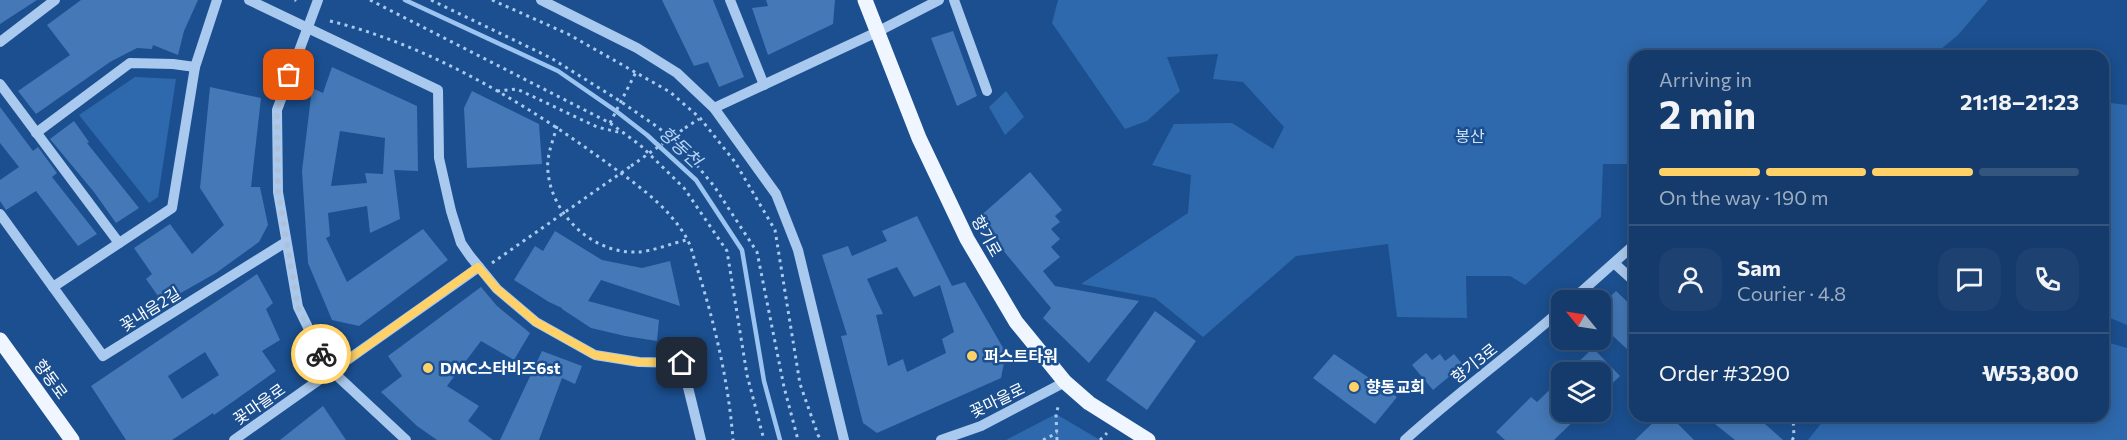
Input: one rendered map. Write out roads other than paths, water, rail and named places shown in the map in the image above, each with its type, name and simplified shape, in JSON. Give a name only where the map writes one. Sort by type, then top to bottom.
[{"type":"main road","name":"향기로","points":[[865,0],[919,138],[967,239],[1016,322],[1065,382],[1089,403],[1148,440]]},
{"type":"main road","name":"향동로","points":[[0,340],[72,440]]},
{"type":"street","points":[[0,42],[55,0]]},
{"type":"street","points":[[53,287],[172,208],[195,67],[217,0]]},
{"type":"street","points":[[249,0],[438,90],[439,158],[461,243],[484,266],[497,289],[536,322],[595,355],[639,362],[682,363],[701,440]]},
{"type":"street","points":[[318,0],[306,27],[277,110],[278,192],[298,307],[332,371],[406,440]]},
{"type":"street","points":[[541,0],[637,48],[677,73],[711,110],[776,194],[798,250],[844,440]]},
{"type":"street","points":[[730,0],[764,85]]},
{"type":"street","points":[[711,110],[877,32],[939,0]]},
{"type":"street","points":[[954,0],[987,91]]},
{"type":"street","points":[[36,133],[130,63],[195,67]]},
{"type":"street","points":[[0,84],[119,243]]},
{"type":"street","name":"꽃내음2길","points":[[0,214],[103,356],[286,242]]},
{"type":"street","points":[[1583,290],[1629,249]]},
{"type":"street","points":[[1614,263],[1629,277]]},
{"type":"street","name":"꽃마을로","points":[[234,440],[484,266]]},
{"type":"street","name":"향기3로","points":[[1405,440],[1551,318]]},
{"type":"street","name":"꽃마을로","points":[[941,440],[981,426],[1065,382]]},
{"type":"waterway","name":"향동천","points":[[405,0],[558,71],[647,135],[696,180],[742,250],[764,381],[780,440]]},
{"type":"place","name":"퍼스트타워","points":[[972,356]]},
{"type":"place","name":"DMC스타비즈6st","points":[[428,368]]},
{"type":"place","name":"향동교회","points":[[1354,387]]},
{"type":"park label","name":"봉산","points":[[1470,136]]}]
